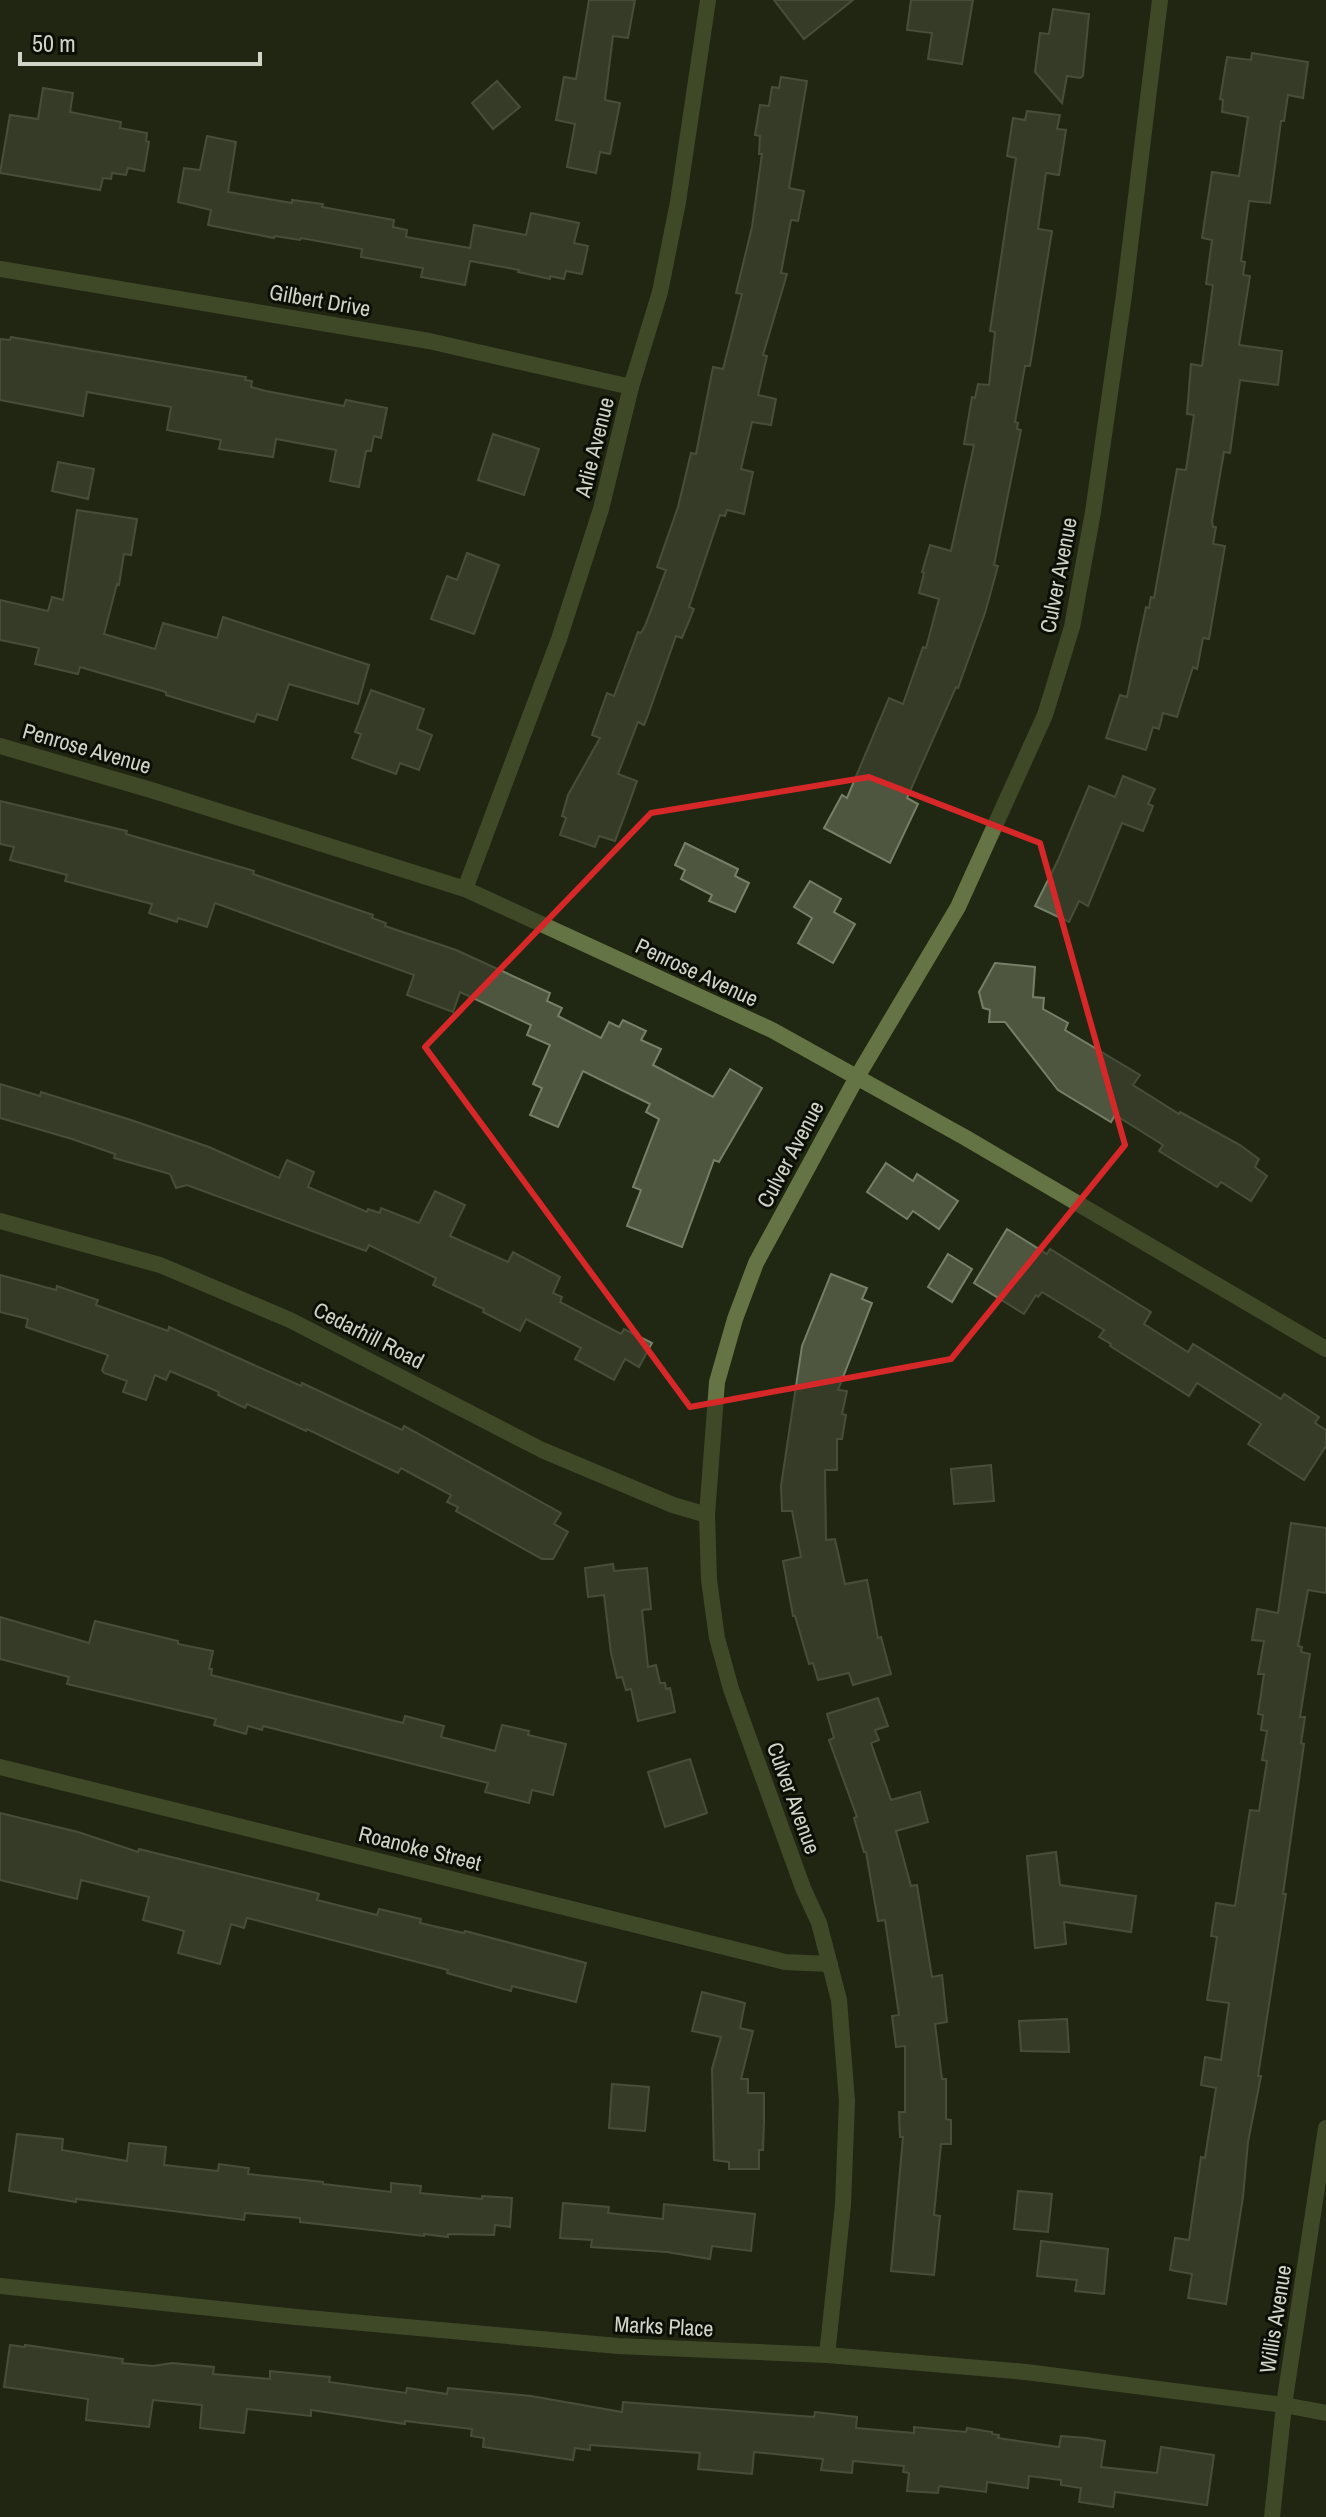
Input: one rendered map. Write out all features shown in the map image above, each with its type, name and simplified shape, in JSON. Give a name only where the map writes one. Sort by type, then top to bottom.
[{"type":"street","name":"Arlie Avenue","points":[[465,889],[559,639],[601,509],[631,387],[660,292],[678,202],[708,0]]},
{"type":"street","name":"Culver Avenue","points":[[827,2355],[843,2205],[847,2101],[839,2000],[819,1923],[803,1888],[731,1689],[717,1638],[709,1580],[707,1515],[717,1382],[735,1319],[756,1263],[857,1077],[958,907],[1045,715],[1072,627],[1093,512],[1124,295],[1160,0]]},
{"type":"street","name":"Gilbert Drive","points":[[0,269],[429,341],[631,387]]},
{"type":"street","name":"Penrose Avenue","points":[[0,746],[465,889],[772,1030],[966,1138],[1326,1349]]},
{"type":"street","name":"Cedarhill Road","points":[[0,1221],[160,1265],[290,1320],[542,1450],[673,1505],[707,1515]]},
{"type":"street","name":"Roanoke Street","points":[[0,1767],[785,1962],[830,1964]]},
{"type":"street","name":"Willis Avenue","points":[[1272,2517],[1284,2405],[1326,2128]]},
{"type":"street","name":"Marks Place","points":[[0,2286],[618,2346],[827,2355],[1026,2372],[1326,2413]]},
{"type":"highlighted area","points":[[869,777],[1040,843],[1125,1145],[951,1359],[690,1407],[425,1047],[651,813]]},
{"type":"building","points":[[589,0],[635,0],[628,38],[613,36],[605,100],[620,103],[610,154],[600,152],[596,173],[567,167],[575,124],[556,120],[564,77],[576,79]]},
{"type":"building","points":[[774,0],[853,0],[804,39]]},
{"type":"building","points":[[911,0],[973,0],[962,64],[928,59],[932,33],[907,30]]},
{"type":"building","points":[[1053,9],[1089,14],[1083,76],[1067,76],[1062,103],[1035,72],[1040,33],[1049,34]]},
{"type":"building","points":[[1252,53],[1308,62],[1303,98],[1288,95],[1284,121],[1281,121],[1270,203],[1249,201],[1241,261],[1245,262],[1243,275],[1250,276],[1239,345],[1282,351],[1278,385],[1240,380],[1230,453],[1224,452],[1212,521],[1213,527],[1216,527],[1213,544],[1225,546],[1209,639],[1203,638],[1197,669],[1193,667],[1177,717],[1163,713],[1159,729],[1153,727],[1146,750],[1106,738],[1120,695],[1127,697],[1146,607],[1149,608],[1151,597],[1154,598],[1177,469],[1186,470],[1194,415],[1187,414],[1191,364],[1202,366],[1213,285],[1206,284],[1212,240],[1202,238],[1212,172],[1239,176],[1248,117],[1222,112],[1223,100],[1220,99],[1227,57],[1251,60]]},
{"type":"building","points":[[781,77],[807,81],[789,188],[804,191],[798,221],[791,220],[781,273],[787,274],[763,355],[767,356],[758,395],[776,399],[771,425],[752,422],[741,469],[753,472],[744,514],[727,510],[725,516],[720,515],[689,607],[694,609],[682,638],[676,636],[644,725],[638,722],[618,774],[637,781],[626,812],[615,841],[599,836],[595,847],[560,835],[566,818],[562,816],[568,795],[600,738],[592,735],[607,693],[614,696],[666,570],[657,567],[678,507],[691,453],[696,454],[713,367],[723,369],[742,294],[736,293],[752,227],[762,154],[759,154],[760,136],[755,135],[760,105],[769,106],[772,87],[779,88]]},
{"type":"building","points":[[497,81],[520,107],[493,129],[472,103]]},
{"type":"building","points":[[43,88],[73,93],[70,112],[121,122],[120,128],[147,133],[146,141],[149,142],[144,171],[128,168],[126,175],[112,173],[111,179],[103,178],[100,190],[0,173],[10,115],[38,119]]},
{"type":"building","points":[[1027,111],[1060,115],[1057,129],[1066,130],[1059,175],[1046,173],[1038,229],[1052,231],[1030,366],[1025,366],[1015,422],[1018,423],[1017,429],[1021,430],[994,565],[998,566],[958,688],[907,798],[918,804],[890,863],[824,828],[842,795],[847,798],[889,698],[903,704],[923,647],[926,648],[939,599],[919,593],[922,572],[930,545],[951,551],[974,445],[964,444],[972,397],[975,398],[978,384],[989,385],[995,332],[990,331],[1016,158],[1007,156],[1013,118],[1025,120]]},
{"type":"building","points":[[207,136],[236,142],[228,192],[292,203],[292,200],[323,204],[322,207],[394,220],[393,227],[407,230],[406,237],[470,248],[474,225],[526,235],[531,213],[579,223],[574,243],[588,246],[582,274],[566,271],[564,279],[550,276],[550,279],[470,261],[465,285],[421,277],[423,268],[361,257],[362,249],[301,238],[274,238],[208,225],[211,210],[178,202],[184,168],[200,170]]},
{"type":"building","points":[[11,337],[246,377],[245,380],[252,381],[251,387],[344,406],[346,400],[387,408],[381,438],[374,436],[371,451],[366,451],[359,487],[330,481],[336,450],[276,439],[273,457],[219,449],[221,440],[167,430],[171,407],[87,392],[83,416],[0,400],[0,339],[10,340]]},
{"type":"building","points":[[493,434],[539,449],[524,495],[478,480]]},
{"type":"building","points":[[58,462],[94,469],[88,499],[52,491]]},
{"type":"building","points":[[77,510],[137,519],[131,555],[124,554],[119,585],[104,634],[155,649],[163,623],[217,638],[223,617],[369,665],[358,704],[289,684],[277,720],[257,714],[254,722],[80,667],[78,674],[35,664],[39,648],[0,640],[0,600],[48,611],[52,597],[63,600]]},
{"type":"building","points":[[467,553],[499,565],[474,634],[431,619],[447,576],[457,580]]},
{"type":"building","points":[[371,690],[424,709],[417,729],[432,735],[419,770],[400,763],[396,774],[352,758],[361,734],[355,732]]},
{"type":"building","points":[[1123,776],[1155,789],[1148,804],[1153,806],[1143,831],[1122,823],[1088,906],[1079,901],[1069,922],[1035,906],[1089,786],[1115,797]]},
{"type":"building","points":[[0,801],[127,831],[126,834],[254,871],[253,874],[373,915],[372,918],[386,923],[385,926],[456,950],[550,993],[547,1001],[562,1008],[558,1016],[601,1038],[609,1022],[619,1027],[623,1020],[646,1031],[641,1040],[661,1049],[653,1065],[713,1097],[730,1069],[762,1088],[719,1162],[714,1160],[682,1247],[627,1226],[641,1190],[633,1187],[659,1119],[646,1112],[650,1104],[583,1071],[558,1127],[530,1115],[542,1088],[533,1084],[550,1045],[527,1035],[531,1025],[460,992],[453,1012],[407,995],[414,975],[215,903],[207,927],[178,918],[177,922],[149,913],[152,904],[65,881],[67,875],[10,860],[14,847],[0,844]]},
{"type":"building","points":[[685,843],[738,869],[735,876],[749,883],[735,912],[709,901],[712,895],[681,879],[685,870],[675,865]]},
{"type":"building","points":[[810,881],[841,899],[834,912],[855,924],[833,963],[798,943],[812,918],[794,907]]},
{"type":"building","points":[[995,963],[1035,967],[1033,997],[1044,998],[1043,1009],[1068,1023],[1065,1030],[1140,1075],[1133,1085],[1179,1114],[1240,1145],[1259,1159],[1255,1167],[1267,1176],[1251,1201],[1221,1182],[1217,1187],[1159,1151],[1163,1145],[1115,1115],[1111,1122],[1058,1090],[1005,1022],[989,1022],[990,1010],[983,1008],[979,992]]},
{"type":"building","points":[[0,1084],[40,1096],[41,1092],[131,1120],[209,1147],[279,1178],[287,1160],[314,1172],[308,1187],[367,1212],[368,1209],[380,1213],[381,1208],[419,1223],[435,1191],[465,1205],[450,1236],[508,1262],[513,1252],[560,1277],[553,1293],[562,1297],[560,1302],[621,1334],[624,1329],[652,1343],[639,1367],[625,1359],[614,1380],[575,1359],[581,1348],[526,1319],[520,1331],[483,1312],[484,1309],[433,1285],[436,1278],[369,1245],[366,1251],[187,1185],[176,1188],[170,1174],[114,1158],[115,1154],[72,1139],[0,1118]]},
{"type":"building","points":[[886,1163],[913,1181],[917,1174],[958,1201],[939,1229],[913,1211],[907,1219],[867,1192]]},
{"type":"building","points":[[1007,1229],[1047,1254],[1050,1249],[1151,1312],[1144,1324],[1188,1352],[1193,1344],[1281,1399],[1284,1394],[1319,1417],[1315,1423],[1326,1430],[1326,1446],[1304,1480],[1248,1444],[1261,1424],[1197,1383],[1189,1396],[1110,1346],[1099,1337],[1104,1330],[1042,1292],[1038,1297],[1036,1295],[1024,1314],[974,1283]]},
{"type":"building","points":[[948,1254],[972,1269],[952,1302],[928,1287]]},
{"type":"building","points":[[831,1274],[867,1288],[862,1299],[872,1303],[838,1390],[847,1391],[842,1414],[846,1415],[842,1439],[837,1439],[837,1470],[825,1470],[826,1540],[835,1539],[845,1584],[867,1580],[878,1638],[881,1637],[891,1674],[853,1685],[849,1673],[818,1680],[813,1663],[809,1664],[793,1616],[783,1561],[801,1557],[792,1511],[782,1511],[781,1486],[802,1346]]},
{"type":"building","points":[[0,1275],[56,1290],[57,1286],[98,1300],[96,1305],[168,1331],[169,1327],[301,1386],[302,1383],[402,1430],[404,1426],[561,1513],[554,1524],[568,1532],[553,1559],[542,1559],[456,1511],[458,1507],[447,1502],[451,1495],[401,1468],[398,1473],[307,1429],[247,1404],[245,1408],[218,1395],[219,1392],[170,1371],[166,1380],[155,1375],[146,1400],[123,1392],[127,1381],[102,1370],[108,1355],[26,1327],[28,1319],[0,1312]]},
{"type":"building","points":[[991,1465],[994,1501],[954,1504],[951,1469]]},
{"type":"building","points":[[1291,1523],[1326,1528],[1326,1593],[1308,1590],[1298,1646],[1302,1647],[1301,1652],[1310,1654],[1300,1717],[1305,1717],[1301,1743],[1304,1744],[1283,1894],[1286,1894],[1258,2076],[1261,2076],[1248,2142],[1243,2197],[1226,2304],[1188,2298],[1192,2274],[1170,2270],[1175,2238],[1189,2240],[1201,2157],[1205,2158],[1216,2088],[1201,2085],[1205,2057],[1221,2060],[1229,2003],[1207,2000],[1217,1937],[1211,1936],[1216,1903],[1235,1906],[1250,1810],[1259,1811],[1267,1761],[1262,1760],[1267,1731],[1261,1730],[1263,1715],[1258,1714],[1264,1674],[1258,1674],[1264,1641],[1252,1640],[1257,1609],[1278,1613]]},
{"type":"building","points":[[613,1564],[614,1571],[647,1568],[651,1609],[642,1610],[648,1667],[656,1665],[660,1683],[665,1683],[666,1689],[670,1688],[675,1712],[638,1721],[631,1689],[626,1690],[622,1677],[617,1678],[604,1595],[588,1597],[585,1568]]},
{"type":"building","points":[[0,1617],[89,1643],[95,1621],[178,1641],[178,1644],[213,1651],[209,1669],[212,1669],[211,1675],[403,1723],[405,1716],[444,1726],[441,1737],[495,1751],[502,1725],[529,1731],[528,1735],[566,1744],[553,1795],[532,1790],[529,1803],[485,1792],[488,1783],[263,1726],[262,1730],[248,1726],[246,1734],[214,1725],[216,1719],[67,1684],[69,1677],[0,1659]]},
{"type":"building","points":[[878,1698],[888,1726],[875,1730],[879,1740],[871,1743],[891,1800],[920,1792],[928,1822],[896,1831],[911,1886],[917,1885],[932,1977],[942,1975],[947,2022],[935,2024],[942,2079],[946,2079],[946,2119],[951,2120],[951,2144],[941,2144],[934,2215],[940,2216],[934,2275],[891,2271],[903,2137],[900,2137],[899,2112],[905,2112],[905,2046],[896,2047],[892,2016],[899,2015],[885,1920],[878,1921],[866,1852],[854,1818],[857,1817],[829,1740],[834,1738],[827,1714]]},
{"type":"building","points":[[690,1759],[707,1813],[665,1827],[648,1772]]},
{"type":"building","points":[[0,1813],[78,1832],[138,1852],[139,1849],[313,1892],[319,1894],[317,1900],[377,1915],[379,1909],[421,1919],[420,1923],[465,1931],[586,1963],[576,2002],[512,1986],[511,1991],[447,1973],[448,1970],[247,1918],[244,1928],[231,1924],[220,1964],[178,1953],[184,1931],[143,1920],[149,1897],[81,1880],[77,1899],[0,1880]]},
{"type":"building","points":[[1056,1852],[1060,1885],[1136,1896],[1131,1932],[1064,1922],[1066,1944],[1035,1948],[1027,1856]]},
{"type":"building","points":[[702,1992],[745,2003],[740,2028],[753,2031],[741,2079],[748,2079],[748,2093],[764,2093],[763,2150],[759,2150],[759,2169],[729,2169],[729,2162],[714,2160],[712,2069],[721,2037],[692,2031]]},
{"type":"building","points":[[1067,2019],[1069,2052],[1021,2051],[1019,2021]]},
{"type":"building","points":[[612,2084],[649,2087],[645,2131],[609,2128]]},
{"type":"building","points":[[17,2134],[63,2139],[62,2150],[127,2161],[129,2143],[166,2147],[164,2165],[218,2171],[219,2164],[249,2168],[248,2174],[391,2192],[391,2183],[421,2186],[420,2193],[482,2199],[482,2196],[512,2198],[510,2227],[495,2225],[494,2235],[424,2236],[300,2222],[300,2218],[245,2213],[244,2220],[76,2199],[76,2202],[9,2191]]},
{"type":"building","points":[[1018,2191],[1052,2194],[1048,2232],[1014,2229]]},
{"type":"building","points":[[563,2203],[609,2207],[608,2213],[663,2219],[664,2204],[755,2214],[751,2251],[712,2246],[710,2259],[667,2252],[591,2247],[592,2240],[560,2238]]},
{"type":"building","points":[[1041,2241],[1108,2249],[1104,2294],[1075,2291],[1077,2280],[1037,2276]]},
{"type":"building","points":[[10,2345],[123,2359],[122,2363],[214,2367],[213,2374],[270,2379],[270,2371],[330,2377],[329,2382],[406,2393],[407,2388],[447,2394],[448,2388],[531,2396],[622,2412],[623,2402],[814,2417],[815,2412],[857,2417],[856,2428],[914,2433],[914,2427],[966,2432],[967,2428],[992,2432],[999,2435],[998,2438],[1059,2447],[1061,2436],[1087,2438],[1105,2441],[1101,2467],[1157,2473],[1161,2447],[1214,2455],[1207,2505],[1115,2492],[1113,2507],[1079,2502],[1081,2488],[1061,2485],[1061,2480],[1029,2476],[1028,2488],[987,2482],[986,2492],[939,2486],[938,2493],[907,2491],[909,2473],[903,2472],[904,2466],[853,2461],[852,2473],[821,2470],[823,2459],[754,2452],[752,2474],[698,2469],[700,2453],[590,2445],[590,2450],[575,2448],[573,2460],[483,2447],[484,2438],[471,2436],[472,2429],[405,2421],[405,2424],[311,2410],[311,2416],[247,2409],[244,2433],[200,2428],[202,2405],[153,2400],[149,2427],[86,2420],[88,2399],[4,2387]]}]
